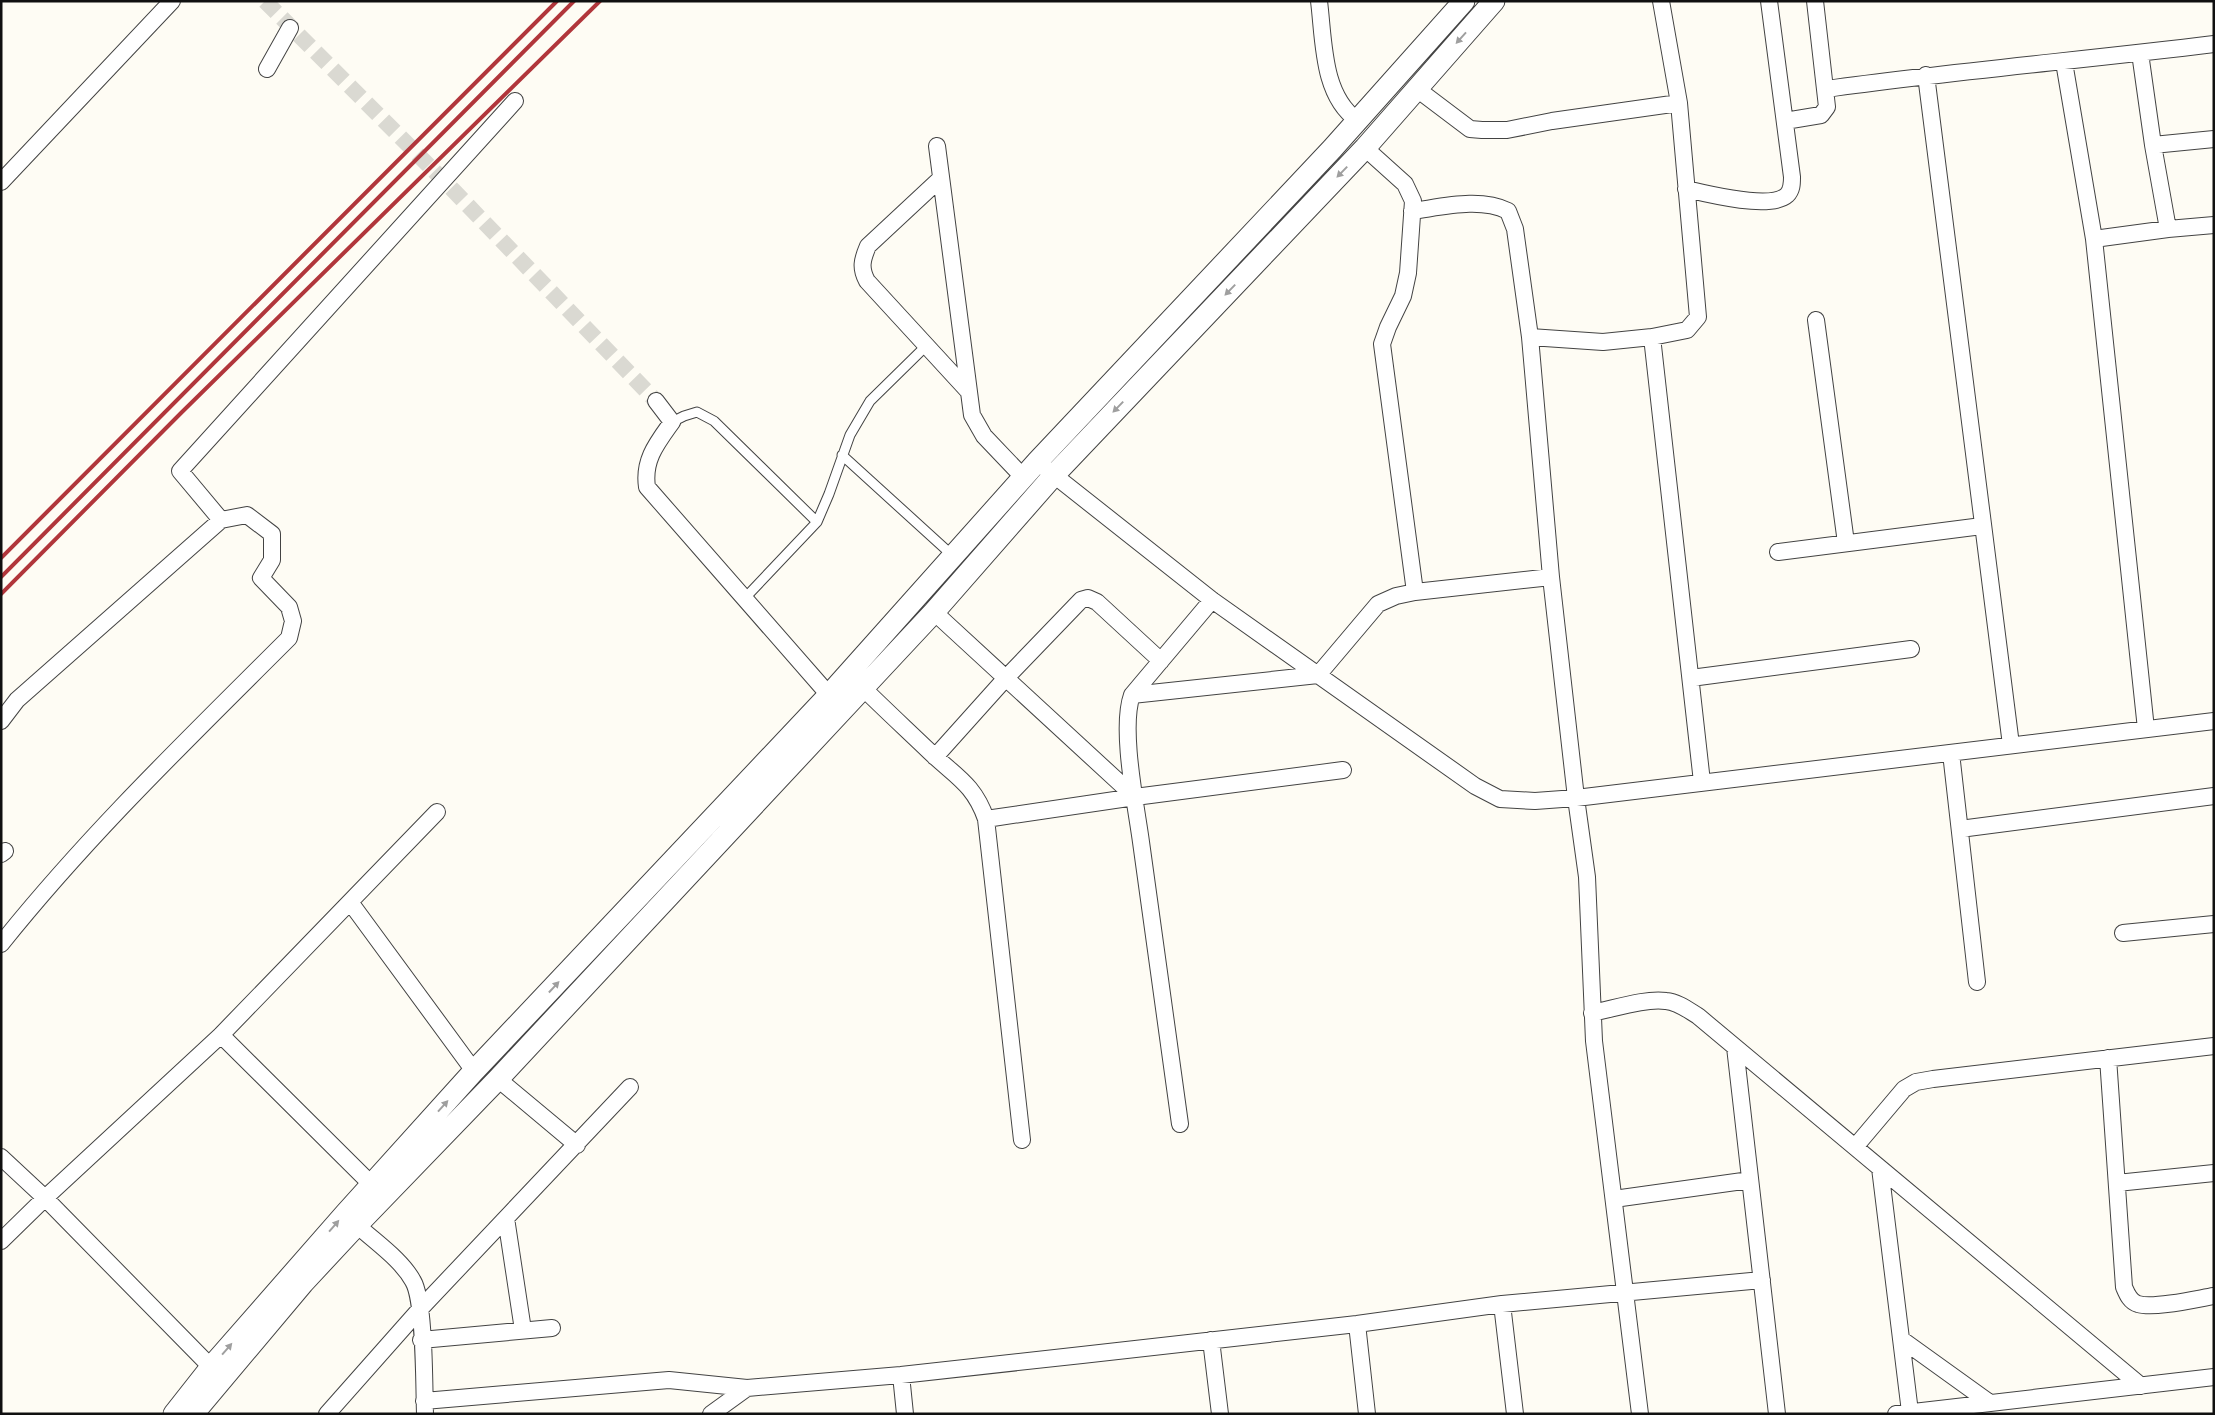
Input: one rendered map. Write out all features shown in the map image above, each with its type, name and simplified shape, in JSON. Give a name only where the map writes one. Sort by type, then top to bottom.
[{"type":"street","points":[[1,182],[172,1]]},
{"type":"street","points":[[1319,1],[1329,72],[1336,98],[1349,114],[1357,120]]},
{"type":"street","points":[[174,1414],[211,1367],[298,1278],[357,1224],[498,1079],[856,681],[953,557],[1031,470],[1357,120],[1464,1]]},
{"type":"street","points":[[193,1414],[371,1184],[474,1071],[829,695],[856,681],[934,612],[1054,475],[1365,148],[1494,1]]},
{"type":"street","points":[[1530,337],[1603,342],[1652,337],[1688,330],[1698,317],[1679,103],[1661,1]]},
{"type":"street","points":[[1686,190],[1753,202],[1780,200],[1788,195],[1792,188],[1769,1]]},
{"type":"street","points":[[1785,121],[1821,115],[1827,108],[1815,1]]},
{"type":"street","points":[[267,69],[290,28]]},
{"type":"street","points":[[1826,88],[1926,75],[2064,62],[2214,44]]},
{"type":"street","points":[[2140,53],[2153,145],[2168,229]]},
{"type":"street","points":[[2064,62],[2094,239],[2146,729]]},
{"type":"street","points":[[1926,75],[2011,745]]},
{"type":"street","points":[[1416,88],[1470,129],[1482,130],[1507,130],[1552,121],[1679,103]]},
{"type":"street","points":[[221,520],[180,471],[515,101]]},
{"type":"street","points":[[2153,145],[2214,139]]},
{"type":"street","points":[[937,146],[972,415],[984,436],[1031,470],[1054,475],[1212,600],[1476,786],[1500,799],[1535,801],[1576,798],[2214,721]]},
{"type":"street","points":[[1365,148],[1405,184],[1413,201],[1408,273],[1403,296],[1382,344],[1415,592]]},
{"type":"street","points":[[941,178],[868,246],[862,259],[862,270],[867,281],[969,392]]},
{"type":"street","points":[[1412,211],[1465,204],[1502,208],[1508,211],[1516,229],[1530,337],[1551,577],[1576,798],[1587,877],[1592,1013],[1640,1414]]},
{"type":"street","points":[[2094,239],[2214,225]]},
{"type":"street","points":[[1816,320],[1846,543]]},
{"type":"street","points":[[1652,337],[1702,782]]},
{"type":"street","points":[[656,401],[672,422],[652,450],[645,474],[647,487],[829,695]]},
{"type":"street","points":[[1,721],[17,700],[221,520],[248,515],[272,534],[272,560],[261,578],[289,607],[293,621],[289,638],[116,812],[58,874],[1,944]]},
{"type":"street","points":[[1778,552],[1982,526]]},
{"type":"street","points":[[1132,695],[1318,675],[1378,604],[1396,596],[1415,592],[1551,577]]},
{"type":"street","points":[[935,757],[1005,678],[1080,600],[1088,598],[1097,602],[1161,661]]},
{"type":"street","points":[[1180,1124],[1135,797],[1127,722],[1128,708],[1132,695],[1212,600]]},
{"type":"street","points":[[934,612],[1135,797]]},
{"type":"street","points":[[1690,678],[1911,650]]},
{"type":"street","points":[[856,681],[935,757],[965,782],[980,802],[986,819],[1022,1140]]},
{"type":"street","points":[[1951,752],[1977,982]]},
{"type":"street","points":[[986,819],[1135,797],[1343,770]]},
{"type":"street","points":[[1960,828],[2214,796]]},
{"type":"street","points":[[1,1241],[221,1035],[438,812]]},
{"type":"street","points":[[350,902],[474,1071]]},
{"type":"street","points":[[2123,932],[2214,924]]},
{"type":"street","points":[[1592,1013],[1666,1000],[1680,1005],[1698,1016],[2141,1386]]},
{"type":"street","points":[[221,1035],[371,1184]]},
{"type":"street","points":[[1855,1147],[1904,1089],[1916,1082],[2214,1046]]},
{"type":"street","points":[[1735,1047],[1777,1414]]},
{"type":"street","points":[[2108,1058],[2124,1287],[2128,1296],[2137,1304],[2151,1305],[2214,1296]]},
{"type":"street","points":[[498,1079],[577,1145]]},
{"type":"street","points":[[327,1414],[420,1309],[630,1088]]},
{"type":"street","points":[[1,1157],[46,1198],[211,1367]]},
{"type":"street","points":[[1880,1168],[1901,1339],[1903,1413],[2214,1377]]},
{"type":"street","points":[[2117,1183],[2214,1172]]},
{"type":"street","points":[[1614,1199],[1750,1180]]},
{"type":"street","points":[[506,1218],[523,1330]]},
{"type":"street","points":[[357,1224],[404,1268],[414,1282],[420,1309],[424,1407],[669,1380],[747,1388],[900,1375],[1357,1324],[1502,1304],[1762,1280]]},
{"type":"street","points":[[1502,1304],[1515,1414]]},
{"type":"street","points":[[1357,1324],[1367,1414]]},
{"type":"street","points":[[422,1340],[552,1328]]},
{"type":"street","points":[[1901,1339],[1990,1403]]},
{"type":"street","points":[[1211,1340],[1220,1414]]},
{"type":"street","points":[[900,1375],[905,1414]]},
{"type":"street","points":[[711,1414],[747,1388]]},
{"type":"lane","points":[[745,598],[817,522],[850,435],[870,401],[926,346]]},
{"type":"lane","points":[[672,422],[697,412],[714,421],[817,522]]},
{"type":"lane","points":[[842,455],[953,557]]},
{"type":"tunnel","points":[[265,1],[454,191],[656,401]]},
{"type":"railway","points":[[1,558],[557,1]]},
{"type":"railway","points":[[1,577],[574,1]]},
{"type":"railway","points":[[1,594],[181,413],[600,1]]}]
